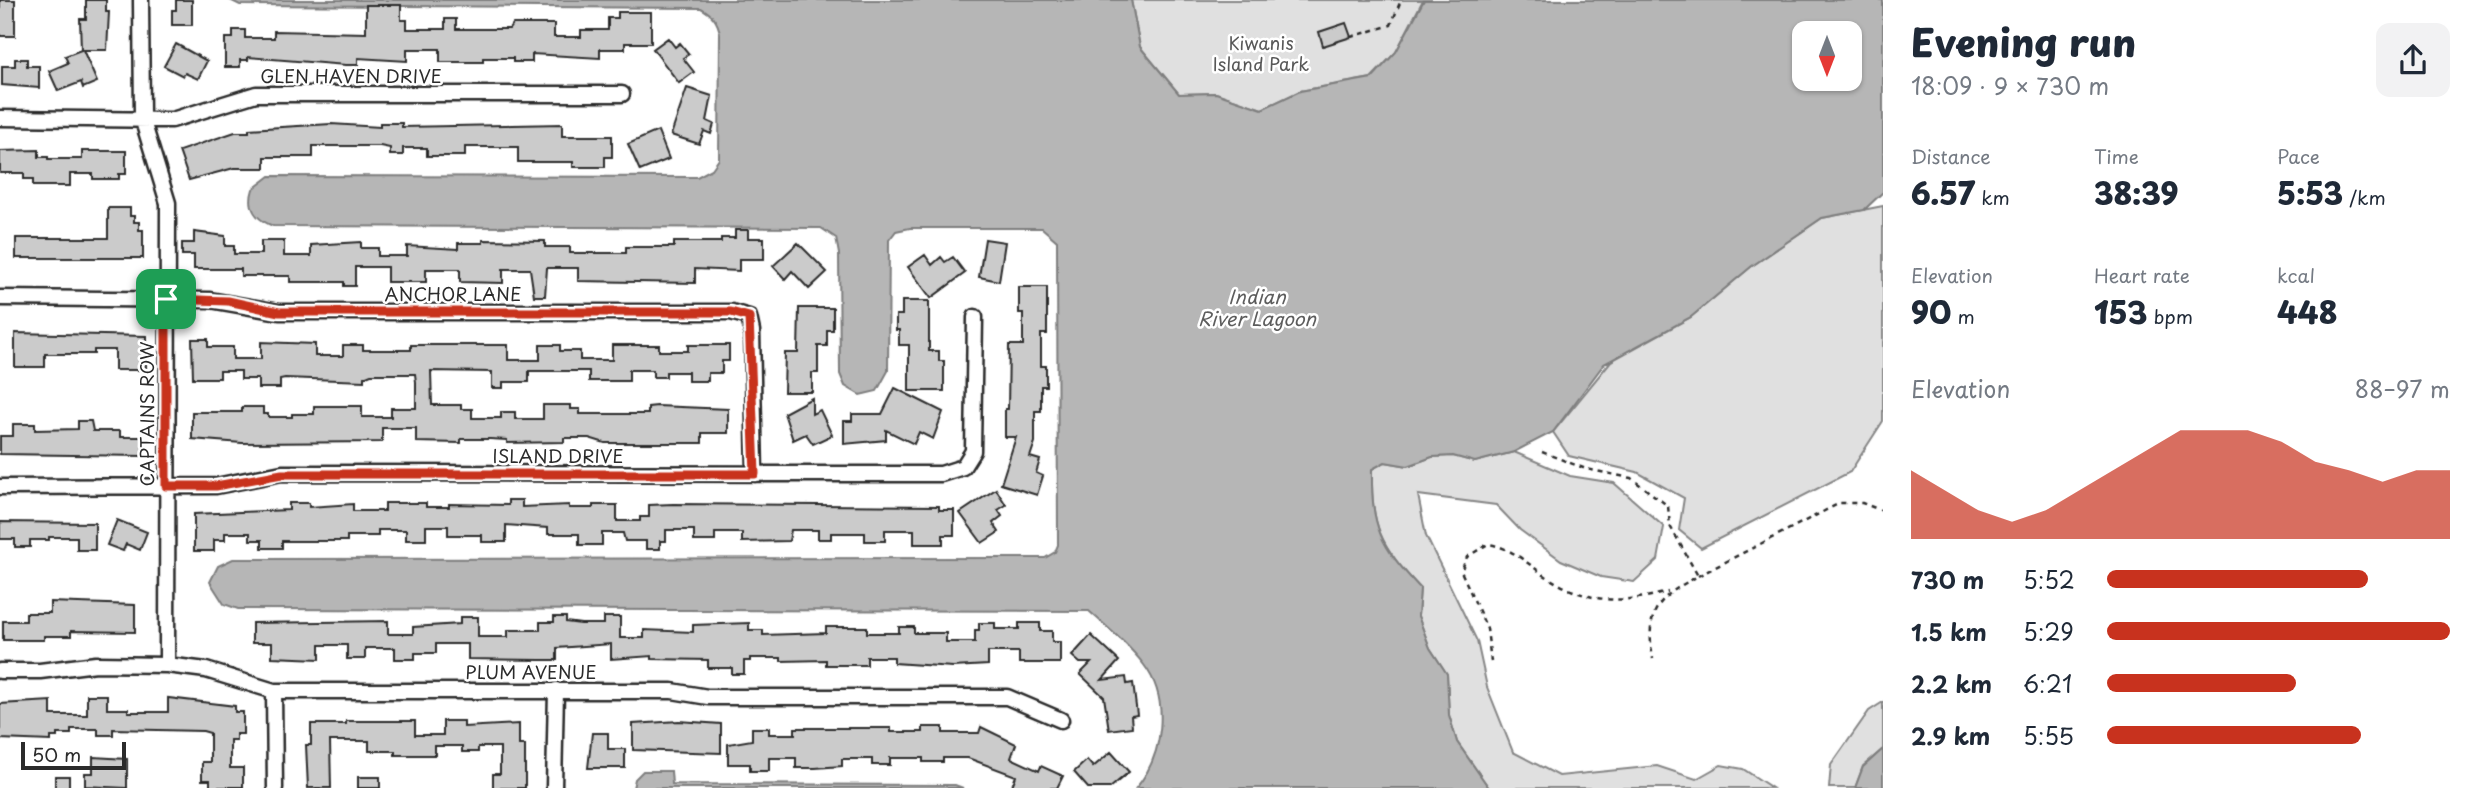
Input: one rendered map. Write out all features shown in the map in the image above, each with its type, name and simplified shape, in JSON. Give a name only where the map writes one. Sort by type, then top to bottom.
[{"type":"street","name":"CAPTAINS ROW","points":[[141,0],[142,118],[168,203],[167,665]]},
{"type":"street","name":"GLEN HAVEN DRIVE","points":[[0,118],[172,120],[256,94],[622,94]]},
{"type":"street","name":"ANCHOR LANE","points":[[0,298],[228,301],[279,312],[740,314],[749,317],[752,331],[755,474]]},
{"type":"street","name":"ISLAND DRIVE","points":[[0,487],[216,486],[282,474],[942,474],[963,467],[973,452],[975,317]]},
{"type":"street","name":"PLUM AVENUE","points":[[0,671],[40,671],[96,664],[167,665],[206,670],[274,691],[672,691],[708,697],[1007,698],[1061,720]]},
{"type":"street","points":[[554,788],[556,690]]},
{"type":"street","points":[[274,691],[275,788]]},
{"type":"path","points":[[1350,37],[1391,26],[1401,0]]},
{"type":"path","points":[[1542,452],[1586,469],[1632,478],[1668,506],[1670,526],[1698,576]]},
{"type":"path","points":[[1491,662],[1487,629],[1461,571],[1467,557],[1488,544],[1505,547],[1561,587],[1596,599],[1634,601],[1668,592],[1840,503],[1863,503],[1883,511]]},
{"type":"path","points":[[1653,659],[1649,635],[1654,610],[1668,592]]},
{"type":"green space","name":"Kiwanis Island Park","points":[[1131,0],[1423,0],[1396,52],[1371,78],[1300,91],[1262,109],[1216,93],[1179,94],[1140,47]]},
{"type":"green space","points":[[1883,206],[1883,421],[1850,472],[1701,548],[1679,530],[1684,498],[1637,472],[1569,456],[1553,432],[1611,361],[1691,317],[1752,266],[1822,218]]},
{"type":"green space","points":[[1514,452],[1570,476],[1614,483],[1664,527],[1658,560],[1634,582],[1601,577],[1561,560],[1520,530],[1496,505],[1418,495],[1426,536],[1477,641],[1487,687],[1513,752],[1559,776],[1657,766],[1696,779],[1721,765],[1743,769],[1772,788],[1489,788],[1457,742],[1449,715],[1447,674],[1430,648],[1418,616],[1420,588],[1395,560],[1376,521],[1372,469],[1385,462],[1408,466],[1432,457],[1453,456],[1475,462]]},
{"type":"green space","points":[[1883,702],[1883,749],[1863,766],[1855,788],[1829,788],[1831,765],[1869,711]]},
{"type":"water","name":"Indian River Lagoon","points":[[230,0],[1131,0],[1140,47],[1179,94],[1216,93],[1262,109],[1300,91],[1372,78],[1396,52],[1424,0],[1883,0],[1883,192],[1864,210],[1822,218],[1752,266],[1691,317],[1604,364],[1553,432],[1514,452],[1475,462],[1453,456],[1432,457],[1408,466],[1385,462],[1372,469],[1376,521],[1395,560],[1420,588],[1418,616],[1430,648],[1447,674],[1449,715],[1457,742],[1489,788],[1136,788],[1145,775],[1158,744],[1158,694],[1144,665],[1089,611],[238,609],[224,604],[210,582],[218,566],[233,559],[1045,558],[1055,552],[1058,545],[1057,241],[1042,228],[910,228],[896,231],[889,240],[888,371],[877,391],[860,395],[845,386],[840,374],[839,254],[836,238],[821,228],[273,226],[261,220],[254,212],[251,202],[253,189],[270,176],[697,177],[712,169],[719,159],[720,34],[711,15],[701,8],[240,5]]},
{"type":"water","points":[[1883,749],[1883,788],[1855,788],[1863,767]]},
{"type":"water","points":[[643,771],[671,771],[672,784],[955,785],[963,788],[633,788],[635,779]]},
{"type":"building","points":[[0,0],[15,0],[15,36],[0,36]]},
{"type":"building","points":[[86,0],[106,0],[106,12],[109,12],[107,50],[83,50],[97,82],[83,88],[81,82],[58,91],[49,71],[68,63],[65,56],[81,50],[80,19],[86,19]]},
{"type":"building","points":[[176,0],[192,0],[192,25],[172,25],[172,10],[176,10]]},
{"type":"building","points":[[366,5],[401,5],[401,20],[407,20],[407,29],[445,29],[445,19],[456,19],[456,29],[509,29],[513,24],[554,24],[554,37],[581,37],[581,30],[608,30],[608,18],[618,18],[618,12],[651,12],[651,43],[625,43],[625,49],[600,49],[600,58],[532,54],[532,62],[513,62],[513,58],[483,58],[483,62],[440,62],[440,49],[407,49],[407,61],[358,58],[358,65],[346,65],[248,57],[248,60],[240,60],[240,67],[225,67],[225,38],[233,38],[233,30],[245,30],[245,38],[274,38],[274,31],[366,33]]},
{"type":"building","points":[[1346,23],[1351,37],[1323,46],[1319,32]]},
{"type":"building","points":[[668,38],[675,47],[680,43],[689,54],[683,58],[694,72],[679,83],[653,49]]},
{"type":"building","points":[[176,44],[207,61],[198,79],[185,73],[183,76],[164,66]]},
{"type":"building","points":[[15,59],[27,59],[27,66],[39,66],[39,88],[2,85],[2,66],[15,66]]},
{"type":"building","points":[[687,88],[712,96],[707,121],[714,124],[711,134],[704,131],[699,144],[671,135]]},
{"type":"building","points":[[380,123],[402,123],[402,127],[562,124],[562,136],[612,136],[612,157],[605,157],[605,167],[573,167],[573,162],[518,162],[518,147],[465,147],[465,156],[427,156],[427,148],[403,148],[403,155],[390,155],[390,148],[380,146],[313,146],[313,157],[265,157],[265,168],[234,168],[189,180],[179,151],[235,132],[249,132],[249,129],[331,124],[380,127]]},
{"type":"building","points":[[658,131],[669,159],[640,171],[628,144]]},
{"type":"building","points":[[39,150],[39,157],[48,159],[82,159],[82,151],[126,151],[126,174],[119,174],[119,179],[93,179],[93,174],[70,174],[70,186],[33,186],[33,179],[24,179],[24,173],[0,173],[0,151]]},
{"type":"building","points":[[108,208],[130,208],[130,216],[134,216],[134,222],[139,222],[139,230],[143,230],[143,258],[16,258],[16,238],[108,238]]},
{"type":"building","points":[[735,230],[748,230],[748,238],[764,238],[764,259],[739,259],[739,271],[695,269],[695,283],[578,281],[578,268],[547,268],[545,296],[534,296],[530,269],[503,269],[503,283],[460,282],[460,269],[426,269],[426,282],[387,282],[387,267],[355,267],[355,286],[344,286],[344,282],[290,282],[290,276],[241,276],[241,269],[194,269],[194,255],[182,255],[182,243],[194,243],[194,232],[225,236],[225,246],[234,246],[234,254],[261,254],[261,241],[284,241],[284,256],[311,256],[311,245],[361,242],[361,248],[378,248],[378,256],[407,256],[407,246],[458,249],[458,243],[483,243],[483,240],[545,241],[545,247],[570,247],[570,253],[626,253],[626,247],[674,247],[674,242],[721,242],[721,238],[735,238]]},
{"type":"building","points":[[985,239],[1005,242],[999,281],[979,277]]},
{"type":"building","points":[[798,243],[827,272],[809,289],[792,271],[785,279],[773,266]]},
{"type":"building","points":[[925,255],[932,265],[941,257],[945,262],[953,257],[965,273],[931,298],[908,267]]},
{"type":"building","points":[[1019,287],[1047,287],[1047,334],[1041,334],[1041,366],[1046,366],[1046,386],[1041,386],[1041,411],[1035,411],[1035,442],[1030,457],[1040,460],[1036,473],[1043,476],[1037,495],[1001,484],[1016,437],[1005,437],[1005,409],[1008,409],[1009,345],[1023,345],[1023,313],[1019,313]]},
{"type":"building","points":[[902,301],[929,301],[929,351],[939,351],[939,361],[944,361],[944,391],[909,391],[909,345],[899,345],[899,330],[896,330],[896,315],[902,315]]},
{"type":"building","points":[[799,308],[833,308],[833,330],[827,330],[827,346],[818,346],[818,373],[812,373],[812,392],[784,392],[785,353],[798,353]]},
{"type":"building","points":[[15,333],[146,336],[146,370],[115,370],[115,350],[94,350],[94,354],[45,354],[45,367],[15,367]]},
{"type":"building","points":[[192,339],[208,339],[208,347],[233,347],[233,359],[261,359],[261,342],[315,344],[315,356],[343,356],[343,345],[363,345],[363,350],[411,350],[411,345],[508,345],[508,360],[540,360],[540,345],[560,345],[560,351],[580,351],[580,360],[612,360],[612,345],[659,345],[659,351],[688,351],[688,345],[729,345],[729,361],[722,361],[722,373],[708,373],[708,381],[688,381],[688,372],[666,372],[666,377],[653,377],[653,370],[629,370],[629,381],[589,381],[589,371],[529,371],[529,382],[503,382],[503,388],[492,388],[492,372],[431,371],[432,405],[461,405],[461,409],[472,409],[472,418],[501,418],[501,412],[515,412],[515,419],[543,419],[543,405],[571,405],[571,409],[580,409],[580,414],[648,414],[648,407],[657,406],[728,409],[728,433],[702,433],[702,443],[605,443],[589,438],[564,438],[564,442],[507,443],[507,440],[461,439],[461,443],[416,442],[416,428],[382,428],[382,442],[242,443],[192,439],[192,412],[242,412],[242,407],[263,407],[263,414],[268,414],[268,417],[292,417],[292,414],[314,414],[314,406],[362,406],[362,417],[391,417],[391,408],[416,408],[416,382],[415,374],[371,374],[364,377],[364,381],[285,378],[280,379],[280,388],[258,388],[258,379],[241,379],[241,371],[220,371],[220,378],[193,378]]},
{"type":"building","points":[[895,388],[943,412],[933,439],[919,432],[914,444],[886,430],[886,440],[844,444],[844,421],[852,421],[852,414],[882,414]]},
{"type":"building","points":[[812,398],[812,414],[820,410],[832,435],[813,444],[806,434],[793,440],[784,413]]},
{"type":"building","points":[[78,421],[91,421],[93,431],[120,431],[120,437],[144,437],[144,456],[0,454],[0,436],[13,436],[13,424],[35,424],[35,430],[78,429]]},
{"type":"building","points":[[996,489],[1006,505],[998,510],[1002,516],[993,523],[999,532],[982,543],[960,513]]},
{"type":"building","points":[[508,500],[522,500],[522,507],[569,505],[569,508],[593,508],[593,505],[617,505],[617,521],[640,521],[640,517],[649,517],[649,505],[939,506],[939,510],[954,510],[954,535],[943,535],[943,544],[914,544],[914,530],[885,530],[885,541],[865,541],[865,533],[831,533],[831,539],[818,539],[818,530],[791,530],[789,541],[742,542],[742,533],[715,533],[715,541],[694,541],[694,530],[666,530],[666,541],[660,541],[660,549],[646,549],[646,541],[625,541],[623,533],[602,533],[602,545],[579,545],[579,534],[548,534],[548,528],[506,525],[506,542],[482,542],[482,535],[448,535],[448,526],[426,526],[426,540],[406,540],[406,530],[378,530],[378,536],[347,536],[347,541],[282,541],[282,548],[262,548],[262,540],[250,540],[250,533],[225,533],[225,540],[214,540],[214,551],[194,551],[194,514],[289,510],[289,503],[309,503],[309,507],[353,504],[353,511],[385,511],[385,503],[426,503],[426,507],[449,507],[449,504],[508,505]]},
{"type":"building","points":[[117,520],[147,532],[140,550],[126,544],[123,551],[107,545]]},
{"type":"building","points":[[0,522],[95,523],[95,550],[77,550],[77,537],[30,540],[30,547],[15,547],[15,539],[0,539]]},
{"type":"building","points":[[50,602],[135,605],[135,632],[71,631],[71,636],[44,636],[44,640],[3,640],[3,621],[26,621],[26,613],[50,613]]},
{"type":"building","points":[[460,617],[478,617],[478,637],[508,637],[508,630],[540,630],[540,622],[554,622],[554,617],[566,617],[566,622],[604,624],[604,617],[620,617],[620,638],[644,638],[644,630],[693,632],[693,625],[749,623],[749,630],[763,630],[763,635],[826,633],[826,627],[867,627],[867,633],[899,633],[899,627],[914,627],[914,633],[946,633],[946,642],[975,642],[975,630],[979,630],[979,623],[995,623],[995,629],[1019,629],[1019,623],[1040,623],[1040,631],[1052,631],[1052,642],[1060,642],[1060,663],[1019,663],[1019,652],[988,652],[988,665],[953,667],[894,663],[894,657],[867,657],[867,665],[826,665],[826,660],[781,661],[781,658],[750,658],[750,661],[744,661],[744,674],[732,674],[732,668],[708,668],[708,660],[652,659],[652,656],[611,659],[611,644],[557,648],[557,660],[540,660],[468,659],[468,644],[436,644],[436,653],[415,653],[415,659],[395,659],[395,648],[365,648],[365,659],[347,659],[347,645],[320,645],[320,659],[272,657],[272,643],[252,643],[252,623],[388,621],[388,634],[413,634],[413,627],[460,624]]},
{"type":"building","points":[[1091,635],[1119,661],[1102,680],[1126,677],[1127,684],[1133,683],[1137,715],[1131,716],[1132,727],[1109,730],[1104,697],[1080,674],[1091,663],[1080,663],[1072,656]]},
{"type":"building","points":[[87,695],[107,695],[107,709],[128,709],[128,712],[168,712],[168,698],[235,706],[235,712],[243,712],[243,734],[236,734],[236,740],[230,740],[230,768],[243,768],[243,787],[210,787],[210,780],[202,780],[202,762],[210,762],[210,733],[203,731],[113,729],[113,735],[98,735],[98,729],[71,729],[71,734],[57,734],[57,737],[51,737],[51,741],[0,739],[0,704],[51,701],[51,715],[87,715]]},
{"type":"building","points":[[346,721],[415,721],[415,735],[443,735],[443,721],[464,721],[464,727],[519,724],[519,745],[525,745],[525,788],[493,788],[493,774],[500,774],[500,747],[478,747],[478,752],[462,752],[462,746],[435,746],[435,755],[395,755],[395,751],[369,751],[369,741],[330,741],[331,788],[308,788],[306,745],[311,745],[311,724],[346,724]]},
{"type":"building","points":[[679,721],[721,724],[721,753],[633,750],[633,724]]},
{"type":"building","points":[[923,727],[943,727],[943,733],[979,733],[981,727],[1016,744],[1011,758],[1039,771],[1041,766],[1063,776],[1057,788],[1011,788],[1016,776],[968,758],[943,758],[943,762],[923,762],[923,758],[890,758],[890,765],[872,765],[872,759],[842,759],[842,766],[796,768],[796,758],[769,758],[769,771],[750,771],[750,764],[728,764],[728,744],[752,740],[752,728],[769,728],[769,734],[795,734],[795,728],[891,728],[891,732],[923,732]]},
{"type":"building","points":[[592,733],[608,733],[608,749],[625,749],[625,768],[588,768]]},
{"type":"building","points":[[1111,752],[1129,772],[1110,788],[1088,788],[1074,772],[1087,760],[1093,767]]},
{"type":"building","points":[[93,757],[127,759],[127,788],[85,786],[85,773],[93,773]]},
{"type":"building","points":[[55,776],[69,776],[69,788],[55,788]]},
{"type":"building","points":[[358,777],[380,777],[380,788],[358,788]]},
{"type":"route","points":[[166,299],[228,301],[279,312],[731,312],[749,317],[752,331],[755,474],[282,474],[216,486],[166,486],[166,299]]}]
